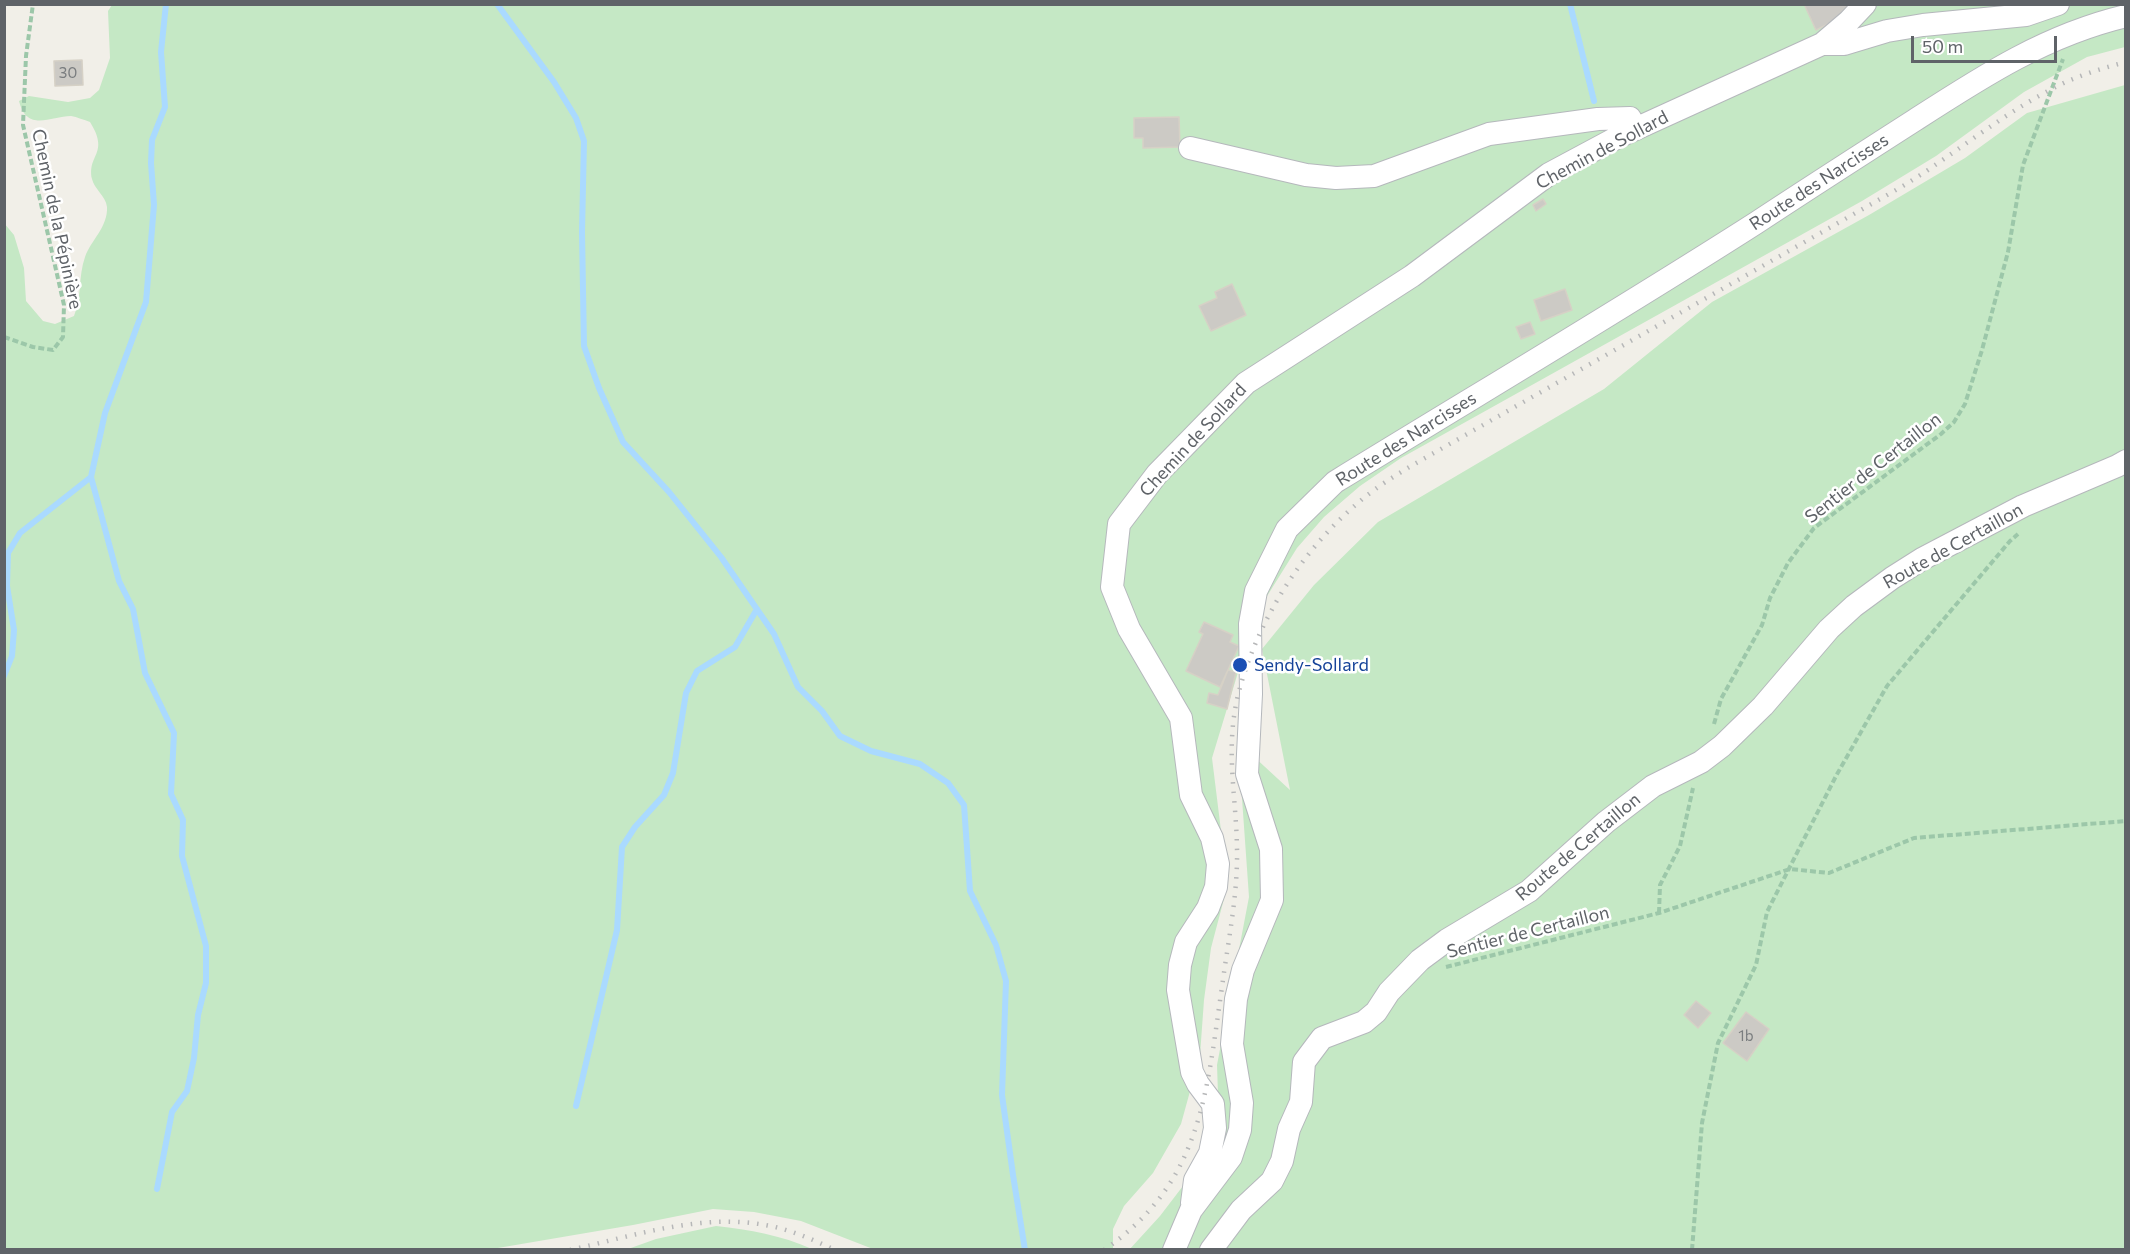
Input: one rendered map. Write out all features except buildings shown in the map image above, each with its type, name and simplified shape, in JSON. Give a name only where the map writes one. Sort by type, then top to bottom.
[{"type":"street","name":"Chemin de Sollard","points":[[1191,1210],[1195,1180],[1210,1153],[1215,1128],[1213,1104],[1192,1072],[1178,990],[1180,965],[1186,942],[1208,908],[1216,887],[1218,864],[1212,838],[1191,795],[1180,718],[1129,629],[1112,587],[1119,524],[1157,474],[1246,382],[1412,276],[1549,174],[1636,129],[1822,44],[1865,4]]},
{"type":"street","points":[[1822,44],[1844,44],[1887,31],[1923,25],[2026,15],[2058,4]]},
{"type":"street","name":"Route des Narcisses","points":[[1174,1250],[1191,1210],[1232,1157],[1240,1130],[1242,1103],[1232,1044],[1236,999],[1243,969],[1272,900],[1271,849],[1247,774],[1251,694],[1250,624],[1256,591],[1287,530],[1335,482],[1747,229],[1972,83],[2019,56],[2111,14]]},
{"type":"street","points":[[1190,148],[1306,175],[1336,178],[1365,177],[1374,176],[1489,134],[1599,118],[1630,118],[1636,129]]},
{"type":"street","name":"Route de Certaillon","points":[[1211,1250],[1241,1210],[1272,1181],[1282,1161],[1289,1129],[1302,1102],[1304,1062],[1322,1038],[1364,1022],[1376,1012],[1389,992],[1420,960],[1447,940],[1529,891],[1606,822],[1653,786],[1706,758],[1722,746],[1763,706],[1829,629],[1854,606],[1892,578],[1922,559],[2023,506],[2117,466],[2126,460]]},
{"type":"path","name":"Chemin de la Pépinière","points":[[4,337],[33,347],[53,350],[63,337],[64,305],[23,125],[26,56],[33,4]]},
{"type":"path","name":"Sentier de Certaillon","points":[[1659,913],[1660,885],[1680,846],[1692,792],[1706,758],[1721,699],[1762,625],[1770,598],[1788,563],[1814,528],[1941,434],[1954,422],[1965,404],[2008,252],[2023,165],[2074,31]]},
{"type":"path","points":[[1692,1250],[1702,1123],[1718,1043],[1756,966],[1767,912],[1836,776],[1887,686],[2010,541],[2025,528]]},
{"type":"path","name":"Sentier de Certaillon","points":[[1436,970],[1659,913],[1790,868],[1829,873],[1914,838],[2126,821]]},
{"type":"green space","points":[[112,5],[2125,5],[2125,47],[2087,57],[2024,92],[1936,156],[1862,201],[1401,458],[1360,486],[1324,517],[1297,548],[1264,601],[1243,656],[1212,758],[1224,855],[1225,895],[1211,948],[1200,1055],[1181,1124],[1153,1173],[1124,1206],[1113,1229],[1113,1249],[873,1249],[801,1221],[754,1212],[713,1209],[492,1249],[5,1249],[4,223],[14,235],[24,268],[26,301],[43,321],[55,324],[74,316],[85,257],[107,214],[106,203],[92,179],[92,164],[98,148],[96,133],[90,122],[71,116],[34,120],[23,111],[19,101],[29,96],[68,102],[90,98],[99,90],[110,58],[108,11]]},
{"type":"green space","points":[[2125,85],[2125,1249],[1129,1250],[1160,1216],[1186,1182],[1206,1136],[1218,1094],[1217,1065],[1249,897],[1238,742],[1290,790],[1262,649],[1314,585],[1378,522],[1604,389],[1712,302],[1869,215],[1965,158],[2027,113]]},
{"type":"green space","points":[[716,1226],[765,1234],[812,1249],[628,1249],[656,1239]]},
{"type":"waterway","points":[[157,1189],[172,1112],[187,1091],[194,1058],[198,1015],[206,983],[206,946],[182,856],[183,820],[171,794],[174,733],[145,673],[133,609],[119,581],[91,477],[105,413],[146,302],[154,205],[152,140],[165,107],[161,52],[166,4]]},
{"type":"waterway","points":[[497,4],[554,82],[576,118],[584,141],[582,232],[584,346],[599,388],[623,442],[669,492],[721,557],[774,634],[798,687],[822,711],[840,736],[871,751],[920,764],[948,783],[964,805],[970,891],[996,945],[1006,981],[1002,1095],[1025,1250]]},
{"type":"waterway","points":[[1570,4],[1594,101]]},
{"type":"waterway","points":[[4,676],[12,656],[14,630],[7,586],[8,553],[20,533],[91,477]]},
{"type":"waterway","points":[[576,1106],[617,930],[622,847],[635,827],[664,795],[673,773],[686,693],[697,671],[735,647],[757,609]]},
{"type":"railway","points":[[1104,1250],[1137,1224],[1162,1195],[1180,1165],[1194,1134],[1211,1064],[1234,901],[1237,848],[1232,734],[1238,695],[1246,667],[1269,614],[1300,565],[1318,542],[1365,497],[1411,466],[1903,186],[1993,125],[2057,86],[2126,62]]},
{"type":"railway","points":[[570,1250],[672,1227],[724,1222],[775,1227],[835,1250]]},
{"type":"place","name":"Sendy-Sollard","points":[[1240,665]]}]
